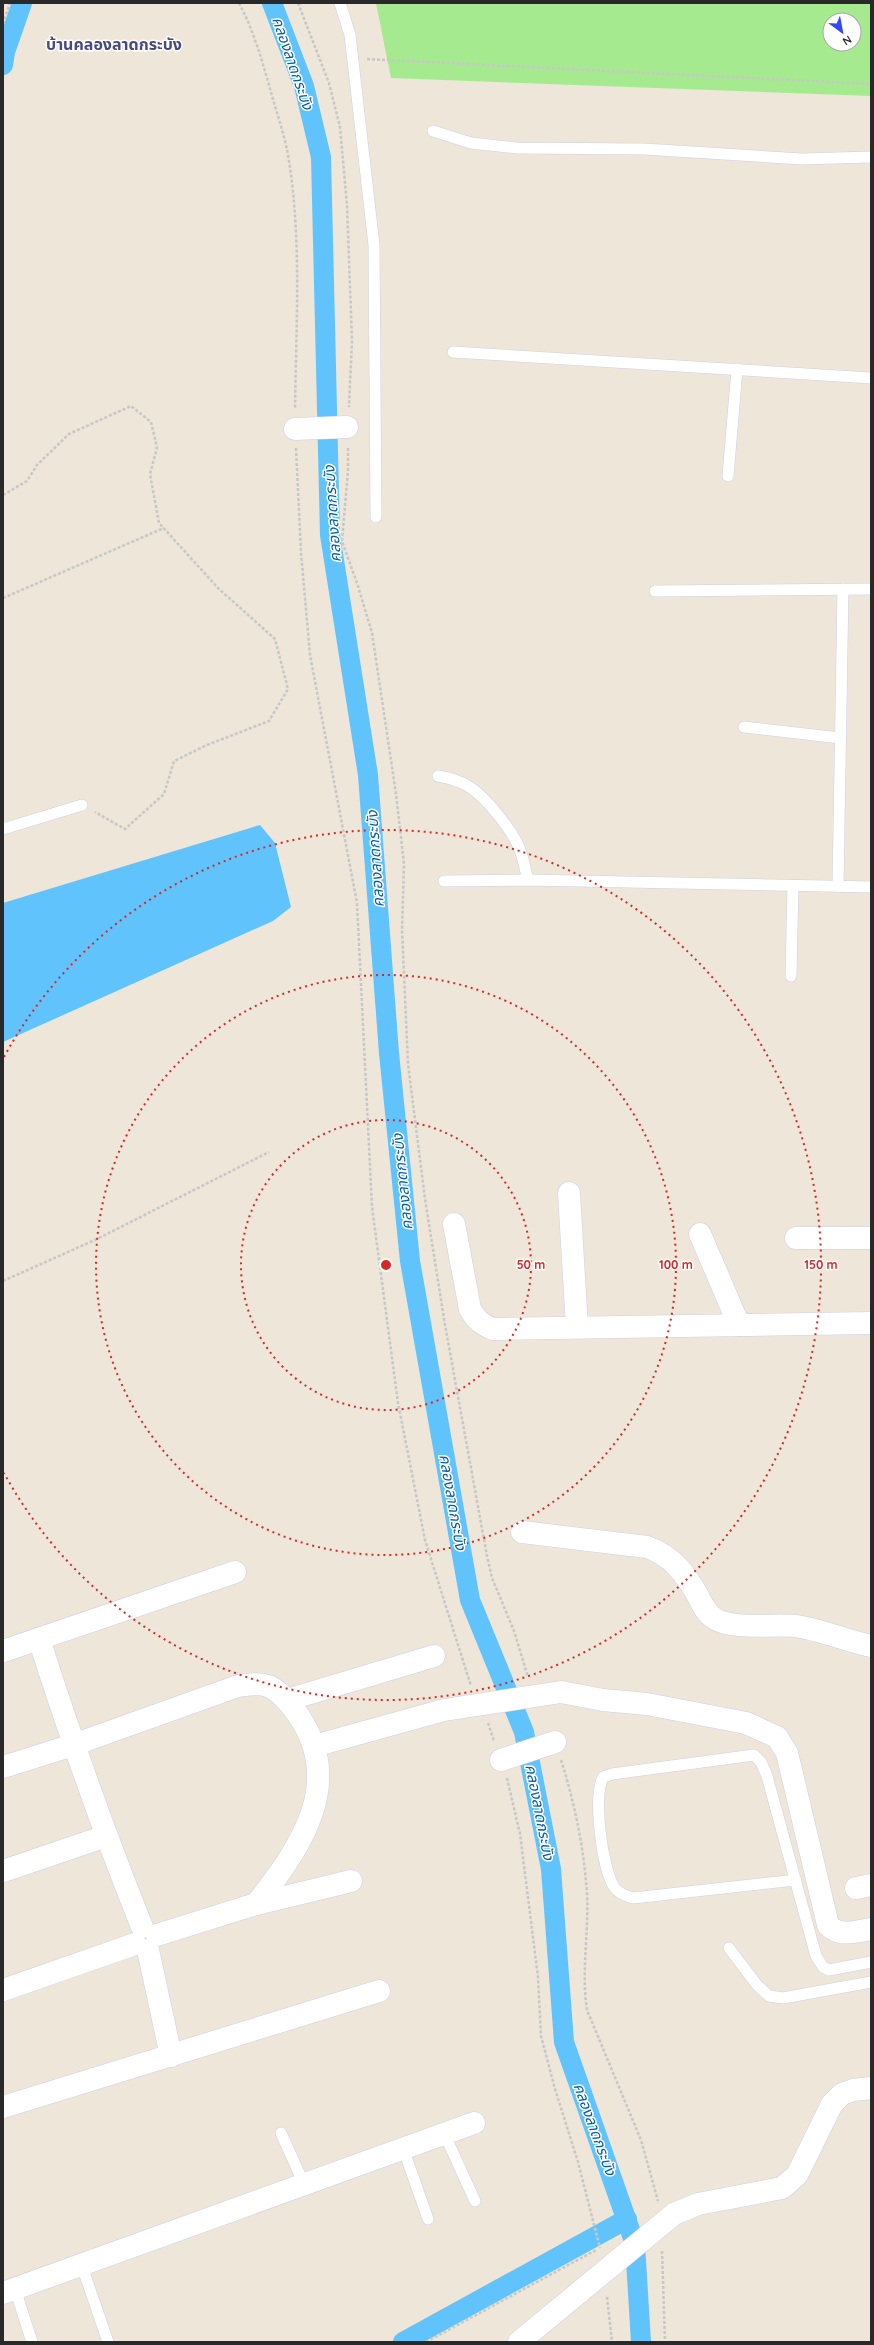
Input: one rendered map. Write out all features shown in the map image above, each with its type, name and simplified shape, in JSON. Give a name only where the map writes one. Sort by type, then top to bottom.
[{"type":"street","points":[[295,429],[347,427]]},
{"type":"street","points":[[569,1193],[577,1327]]},
{"type":"street","points":[[454,1224],[470,1309],[475,1319],[481,1325],[493,1329],[871,1323]]},
{"type":"street","points":[[700,1234],[739,1325]]},
{"type":"street","points":[[796,1238],[871,1238]]},
{"type":"street","points":[[522,1532],[647,1547],[658,1551],[676,1564],[688,1579],[707,1611],[718,1620],[729,1623],[796,1626],[871,1646]]},
{"type":"street","points":[[3,1651],[235,1572]]},
{"type":"street","points":[[39,1639],[73,1745],[145,1939],[170,2056]]},
{"type":"street","points":[[287,1700],[434,1656]]},
{"type":"street","points":[[3,1767],[73,1745],[238,1686],[261,1683],[268,1685],[287,1700],[297,1714],[314,1746],[317,1754],[318,1788],[315,1809],[296,1848],[256,1904]]},
{"type":"street","points":[[314,1746],[444,1710],[561,1692],[603,1700],[647,1704],[746,1723],[777,1737],[787,1753],[828,1925],[834,1931],[851,1933],[871,1929]]},
{"type":"street","points":[[503,1759],[552,1743]]},
{"type":"street","points":[[3,1872],[106,1836]]},
{"type":"street","points":[[3,1990],[145,1939],[256,1904],[351,1881]]},
{"type":"street","points":[[3,2107],[379,1991]]},
{"type":"street","points":[[519,2342],[598,2287],[666,2209],[782,2188],[797,2175],[832,2104],[842,2094],[853,2090],[871,2088]]},
{"type":"street","points":[[9,2291],[82,2266],[474,2122]]},
{"type":"lane","points":[[340,3],[350,35],[374,245],[376,517]]},
{"type":"lane","points":[[433,131],[471,143],[516,148],[644,149],[802,159],[871,157]]},
{"type":"lane","points":[[453,352],[871,378]]},
{"type":"lane","points":[[728,476],[737,369]]},
{"type":"lane","points":[[838,886],[843,589]]},
{"type":"lane","points":[[655,591],[871,589]]},
{"type":"lane","points":[[744,727],[840,738]]},
{"type":"lane","points":[[438,776],[454,779],[469,786],[484,800],[513,835],[520,850],[528,880]]},
{"type":"lane","points":[[3,829],[82,805]]},
{"type":"lane","points":[[444,881],[528,880],[871,887]]},
{"type":"lane","points":[[791,976],[793,886]]},
{"type":"lane","points":[[796,1880],[632,1898],[619,1892],[614,1887],[600,1834],[599,1785],[603,1778],[612,1774],[754,1755],[761,1762],[767,1776],[796,1880],[816,1956],[823,1967],[829,1970],[871,1962]]},
{"type":"lane","points":[[729,1948],[757,1985],[770,1996],[783,1998],[871,1982]]},
{"type":"lane","points":[[281,2133],[304,2184]]},
{"type":"lane","points":[[444,2133],[475,2201]]},
{"type":"lane","points":[[403,2148],[428,2219]]},
{"type":"lane","points":[[82,2266],[108,2342]]},
{"type":"lane","points":[[9,2291],[32,2342]]},
{"type":"path","points":[[3,24],[10,3]]},
{"type":"path","points":[[239,3],[249,22],[260,56],[288,154],[292,183],[295,248],[295,429],[301,553],[310,655],[357,903],[372,1207],[398,1403],[425,1540],[473,1692]]},
{"type":"path","points":[[298,3],[329,83],[340,127],[347,205],[352,341],[347,427],[348,471],[342,541],[358,586],[372,634],[396,794],[404,864],[402,929],[408,1064],[425,1199],[453,1371],[487,1556],[492,1578],[514,1631],[529,1680]]},
{"type":"path","points":[[352,58],[871,84]]},
{"type":"path","points":[[3,495],[27,481],[37,465],[69,434],[131,406],[151,422],[157,448],[150,474],[159,522],[218,588],[275,639],[288,689],[269,722],[207,745],[174,761],[164,794],[125,829],[82,805]]},
{"type":"path","points":[[3,598],[164,528]]},
{"type":"path","points":[[3,1280],[97,1239],[268,1152]]},
{"type":"path","points":[[485,1716],[503,1759],[520,1834],[538,1976],[541,2036],[555,2089],[578,2162],[601,2255]]},
{"type":"path","points":[[552,1743],[570,1789],[580,1837],[587,1895],[584,1992],[587,2010],[641,2140],[666,2209]]},
{"type":"path","points":[[426,2342],[600,2248]]},
{"type":"path","points":[[662,2250],[665,2342]]},
{"type":"path","points":[[598,2287],[612,2342]]},
{"type":"green space","points":[[376,3],[871,3],[871,96],[391,78]]},
{"type":"water","points":[[260,825],[275,843],[291,907],[273,921],[3,1042],[3,903]]},
{"type":"waterway","points":[[3,65],[5,52],[22,3]]},
{"type":"waterway","name":"คลองลาดกระบัง","points":[[272,3],[304,86],[321,157],[330,535],[368,775],[389,1053],[410,1261],[470,1600],[524,1732],[551,1869],[564,2042],[635,2244],[641,2342]]},
{"type":"waterway","points":[[403,2342],[627,2219]]},
{"type":"district","name":"บ้านคลองลาดกระบัง","points":[[114,44]]}]
